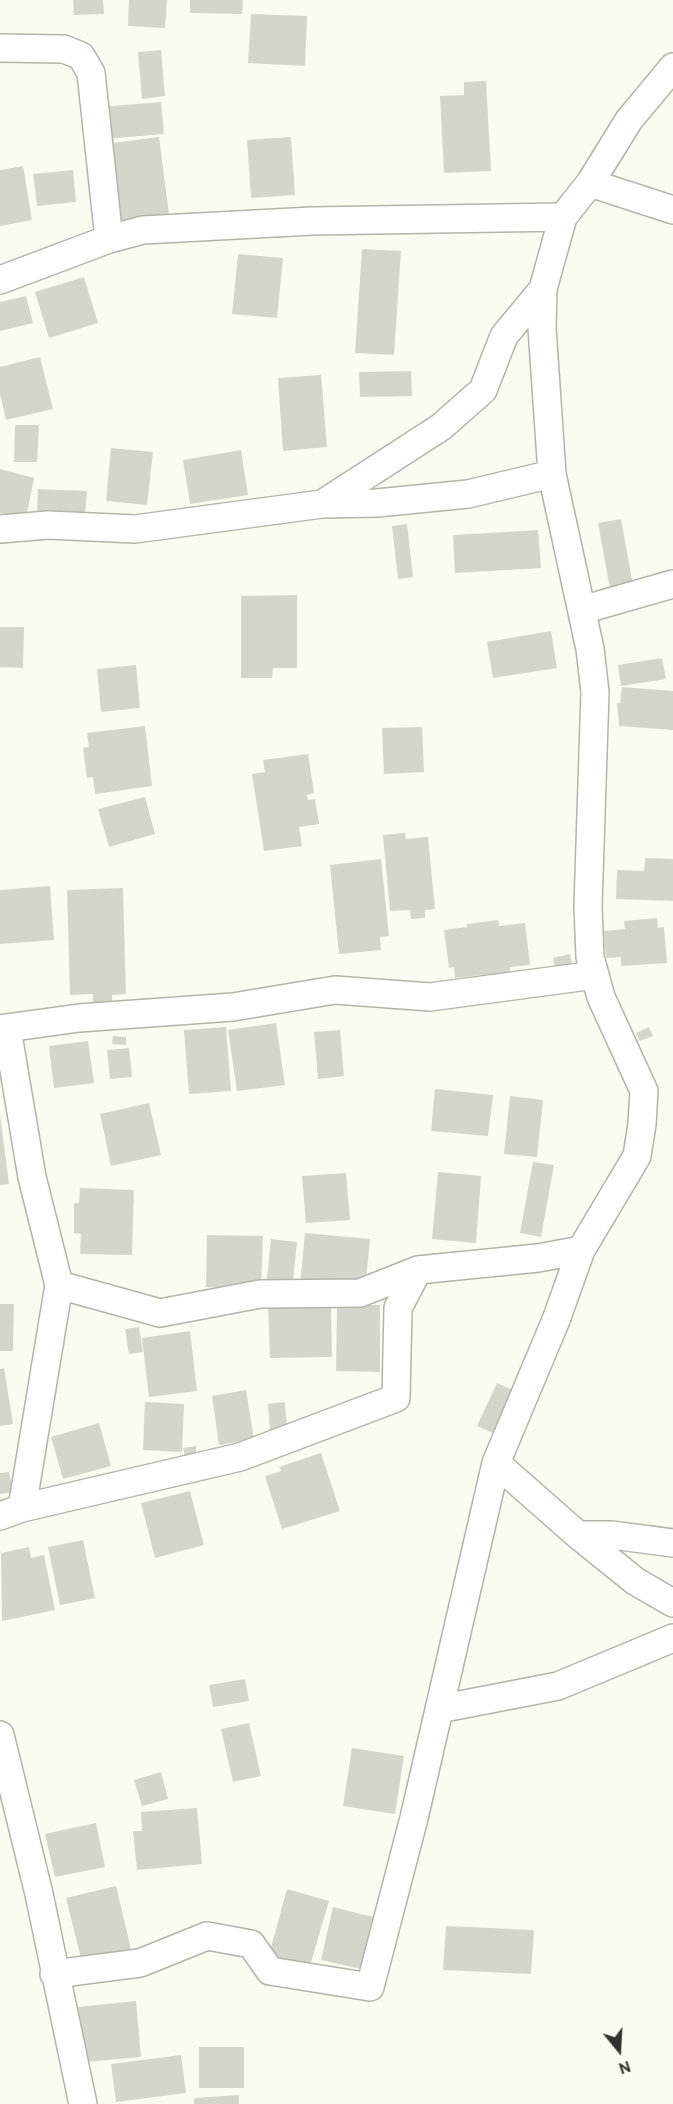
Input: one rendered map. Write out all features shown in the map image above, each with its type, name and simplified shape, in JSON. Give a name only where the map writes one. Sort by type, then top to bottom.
[{"type":"street","points":[[0,48],[64,49],[81,56],[91,73],[109,238]]},
{"type":"street","points":[[54,1974],[140,1963],[207,1936],[251,1944],[270,1971],[370,1987],[439,1708],[496,1463],[556,1320],[581,1250],[637,1156],[644,1091],[601,997],[590,957],[588,906],[595,692],[590,649],[552,474],[542,328],[543,289],[563,217],[590,183],[629,120],[673,68]]},
{"type":"street","points":[[590,183],[673,210]]},
{"type":"street","points":[[0,280],[109,238],[143,230],[238,224],[563,217]]},
{"type":"street","points":[[322,504],[441,427],[483,390],[504,336],[543,289]]},
{"type":"street","points":[[0,529],[48,525],[135,529],[322,504],[377,503],[468,494],[552,474]]},
{"type":"street","points":[[582,610],[673,584]]},
{"type":"street","points":[[418,1270],[398,1308],[396,1398],[240,1457],[11,1512],[58,1286],[32,1177],[4,1029],[79,1018],[233,1007],[335,990],[430,997],[595,975]]},
{"type":"street","points":[[58,1286],[160,1313],[260,1294],[360,1293],[418,1270],[538,1258],[581,1250]]},
{"type":"street","points":[[496,1463],[578,1535],[635,1581],[673,1603]]},
{"type":"street","points":[[578,1535],[612,1535],[673,1543]]},
{"type":"street","points":[[439,1708],[558,1686],[673,1638]]},
{"type":"street","points":[[0,1735],[39,1894],[83,2104]]},
{"type":"building","points":[[73,0],[103,0],[104,14],[74,15]]},
{"type":"building","points":[[129,0],[167,0],[165,28],[128,26]]},
{"type":"building","points":[[190,0],[243,0],[242,14],[190,13]]},
{"type":"building","points":[[251,14],[307,16],[305,66],[248,63]]},
{"type":"building","points":[[161,50],[165,96],[142,99],[138,52]]},
{"type":"building","points":[[486,81],[491,171],[444,173],[440,96],[464,95],[464,82]]},
{"type":"building","points":[[161,102],[164,134],[105,139],[102,107]]},
{"type":"building","points":[[159,137],[169,214],[114,221],[104,144]]},
{"type":"building","points":[[291,137],[295,195],[251,198],[247,140]]},
{"type":"building","points":[[23,166],[32,220],[0,226],[0,170]]},
{"type":"building","points":[[73,170],[76,202],[37,206],[33,174]]},
{"type":"building","points":[[362,249],[401,251],[394,355],[355,353]]},
{"type":"building","points":[[238,254],[283,258],[277,318],[232,314]]},
{"type":"building","points":[[84,277],[98,323],[49,338],[35,292]]},
{"type":"building","points":[[26,296],[33,323],[0,331],[0,302]]},
{"type":"building","points":[[40,357],[53,409],[6,420],[0,394],[0,367]]},
{"type":"building","points":[[411,371],[412,396],[360,397],[359,372]]},
{"type":"building","points":[[321,375],[327,447],[283,451],[278,378]]},
{"type":"building","points":[[15,425],[39,425],[37,462],[14,462]]},
{"type":"building","points":[[111,448],[153,452],[147,505],[106,501]]},
{"type":"building","points":[[241,450],[248,495],[190,504],[183,460]]},
{"type":"building","points":[[0,469],[34,478],[26,519],[0,513]]},
{"type":"building","points":[[38,489],[87,491],[85,514],[37,512]]},
{"type":"building","points":[[621,519],[633,585],[610,589],[598,523]]},
{"type":"building","points":[[407,524],[413,577],[398,579],[392,526]]},
{"type":"building","points":[[538,530],[541,568],[455,573],[453,535]]},
{"type":"building","points":[[297,595],[297,668],[273,668],[272,678],[241,678],[241,596]]},
{"type":"building","points":[[0,627],[24,627],[23,668],[0,667]]},
{"type":"building","points":[[551,631],[557,668],[493,678],[487,642]]},
{"type":"building","points":[[662,658],[666,679],[621,686],[618,665]]},
{"type":"building","points":[[136,665],[140,708],[101,712],[97,669]]},
{"type":"building","points":[[622,687],[673,691],[673,730],[619,726],[617,703],[620,703]]},
{"type":"building","points":[[145,726],[152,786],[95,794],[93,777],[87,778],[83,748],[89,747],[87,733]]},
{"type":"building","points":[[422,727],[424,772],[384,774],[382,728]]},
{"type":"building","points":[[308,754],[314,793],[307,795],[308,800],[315,799],[319,824],[299,827],[302,846],[264,851],[252,774],[265,772],[263,760]]},
{"type":"building","points":[[145,797],[155,834],[109,847],[98,809]]},
{"type":"building","points":[[405,833],[406,839],[428,837],[435,909],[425,910],[425,918],[411,919],[410,910],[390,911],[383,835]]},
{"type":"building","points":[[645,858],[673,859],[673,901],[616,899],[617,870],[644,871]]},
{"type":"building","points":[[381,859],[389,936],[380,937],[381,950],[339,954],[330,865]]},
{"type":"building","points":[[50,886],[54,940],[0,944],[0,890]]},
{"type":"building","points":[[123,888],[126,994],[112,995],[112,1002],[93,1002],[93,994],[70,995],[67,890]]},
{"type":"building","points":[[657,918],[658,928],[664,927],[667,963],[621,966],[621,957],[606,958],[604,931],[625,929],[624,921]]},
{"type":"building","points":[[498,920],[499,926],[525,923],[530,965],[510,967],[511,978],[490,981],[489,974],[455,978],[454,967],[449,968],[444,930]]},
{"type":"building","points":[[570,954],[574,973],[557,977],[553,958]]},
{"type":"building","points":[[276,1023],[285,1085],[237,1091],[228,1030]]},
{"type":"building","points":[[226,1027],[231,1091],[189,1094],[184,1030]]},
{"type":"building","points":[[649,1027],[653,1036],[640,1041],[636,1033]]},
{"type":"building","points":[[340,1030],[344,1076],[318,1079],[314,1032]]},
{"type":"building","points":[[113,1036],[126,1037],[126,1045],[112,1044]]},
{"type":"building","points":[[88,1041],[94,1083],[54,1088],[49,1046]]},
{"type":"building","points":[[129,1048],[132,1077],[110,1079],[107,1050]]},
{"type":"building","points":[[435,1089],[493,1095],[488,1136],[431,1131]]},
{"type":"building","points":[[510,1096],[543,1100],[537,1157],[504,1154]]},
{"type":"building","points":[[149,1103],[161,1155],[111,1166],[100,1114]]},
{"type":"building","points":[[0,1115],[9,1184],[0,1185]]},
{"type":"building","points":[[533,1162],[554,1165],[541,1237],[520,1233]]},
{"type":"building","points":[[438,1172],[481,1176],[476,1243],[432,1239]]},
{"type":"building","points":[[346,1173],[350,1220],[306,1223],[302,1176]]},
{"type":"building","points":[[80,1188],[134,1190],[132,1255],[80,1254],[81,1234],[74,1233],[74,1203],[79,1203]]},
{"type":"building","points":[[305,1233],[370,1239],[365,1291],[300,1285]]},
{"type":"building","points":[[207,1235],[263,1236],[261,1289],[206,1287]]},
{"type":"building","points":[[271,1239],[297,1242],[292,1290],[266,1288]]},
{"type":"building","points":[[0,1304],[14,1304],[13,1351],[0,1351]]},
{"type":"building","points":[[331,1304],[332,1357],[270,1358],[268,1305]]},
{"type":"building","points":[[337,1305],[380,1305],[380,1372],[336,1371]]},
{"type":"building","points":[[139,1327],[143,1352],[129,1354],[125,1329]]},
{"type":"building","points":[[190,1331],[197,1391],[149,1397],[142,1338]]},
{"type":"building","points":[[4,1368],[13,1424],[0,1426],[0,1369]]},
{"type":"building","points":[[497,1383],[515,1391],[495,1434],[477,1426]]},
{"type":"building","points":[[246,1390],[254,1439],[219,1445],[212,1396]]},
{"type":"building","points":[[145,1402],[184,1404],[182,1452],[143,1450]]},
{"type":"building","points":[[285,1402],[287,1429],[270,1431],[268,1404]]},
{"type":"building","points":[[99,1423],[111,1466],[63,1479],[51,1437]]},
{"type":"building","points":[[196,1446],[196,1457],[185,1458],[183,1448]]},
{"type":"building","points":[[321,1453],[340,1511],[282,1529],[265,1476],[281,1471],[279,1467]]},
{"type":"building","points":[[9,1472],[13,1492],[0,1494],[0,1473]]},
{"type":"building","points":[[190,1491],[204,1545],[155,1558],[141,1503]]},
{"type":"building","points":[[83,1540],[95,1598],[60,1605],[48,1547]]},
{"type":"building","points":[[29,1547],[31,1558],[44,1555],[55,1610],[2,1621],[1,1553]]},
{"type":"building","points":[[245,1679],[249,1701],[213,1707],[209,1685]]},
{"type":"building","points":[[249,1723],[261,1776],[233,1782],[221,1729]]},
{"type":"building","points":[[352,1748],[404,1756],[395,1814],[343,1806]]},
{"type":"building","points":[[161,1772],[168,1799],[142,1806],[134,1780]]},
{"type":"building","points":[[197,1808],[202,1864],[137,1870],[133,1831],[142,1831],[141,1812]]},
{"type":"building","points":[[96,1823],[105,1867],[55,1877],[45,1834]]},
{"type":"building","points":[[116,1886],[131,1949],[82,1962],[66,1898]]},
{"type":"building","points":[[287,1889],[329,1901],[310,1966],[269,1955]]},
{"type":"building","points":[[333,1907],[373,1917],[361,1969],[321,1960]]},
{"type":"building","points":[[446,1926],[534,1930],[531,1974],[443,1970]]},
{"type":"building","points":[[136,2001],[141,2057],[86,2062],[78,2007]]},
{"type":"building","points":[[199,2047],[244,2047],[244,2088],[199,2088]]},
{"type":"building","points":[[181,2055],[186,2093],[116,2102],[111,2064]]},
{"type":"building","points":[[239,2095],[239,2104],[194,2104],[194,2098]]}]
